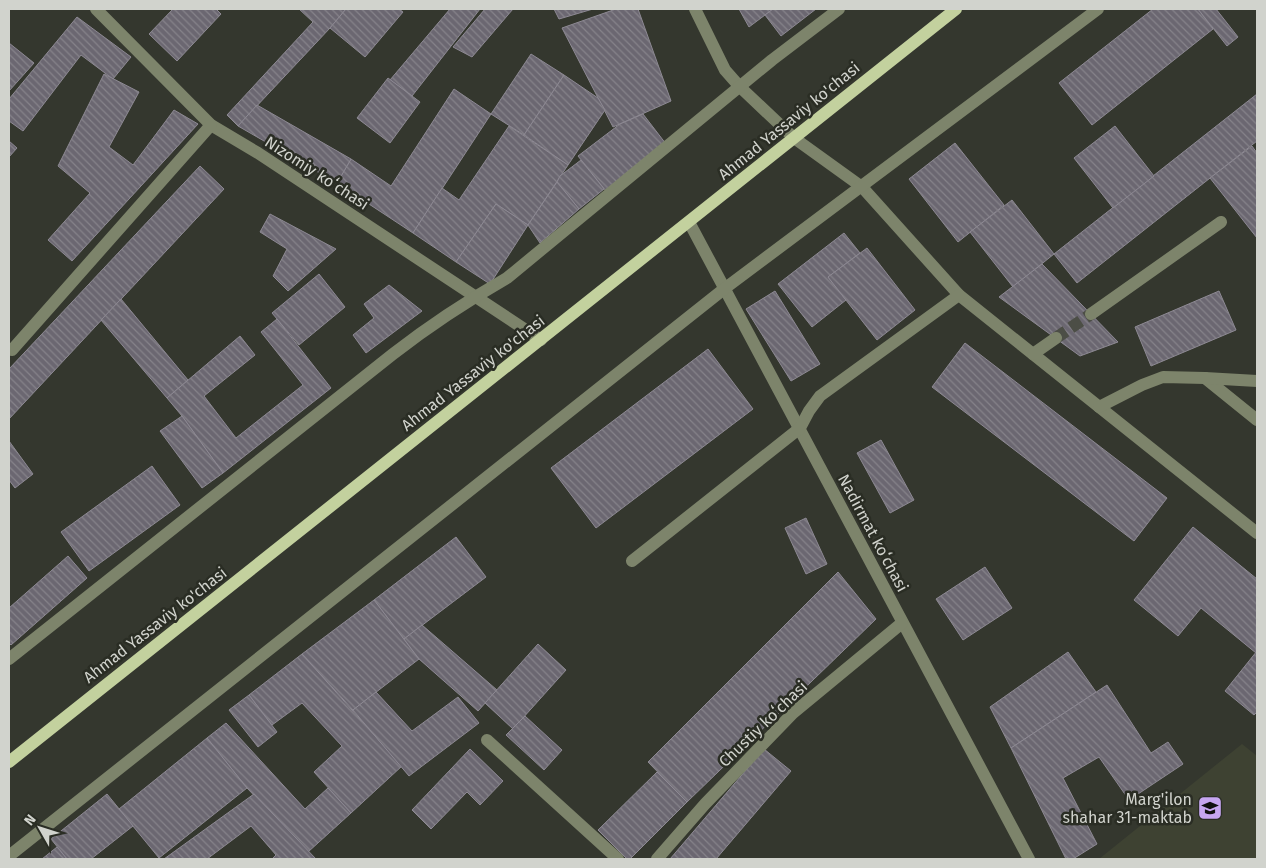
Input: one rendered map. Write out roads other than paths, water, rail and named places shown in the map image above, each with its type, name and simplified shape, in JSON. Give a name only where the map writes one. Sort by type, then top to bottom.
[{"type":"main road","name":"Ahmad Yassaviy ko'chasi","points":[[9,762],[956,9]]},
{"type":"street","name":"Nizomiy koʻchasi","points":[[96,9],[211,126],[258,153],[541,340]]},
{"type":"street","points":[[695,9],[725,70],[740,87],[794,138],[862,187],[959,295],[1257,533]]},
{"type":"street","points":[[9,658],[428,326],[507,278],[740,87],[839,9]]},
{"type":"street","points":[[9,856],[724,289],[1098,9]]},
{"type":"street","points":[[12,350],[211,126]]},
{"type":"street","name":"Nadirmat koʻchasi","points":[[689,222],[1029,859]]},
{"type":"street","points":[[1091,314],[1221,222]]},
{"type":"street","points":[[632,561],[800,428],[820,396],[959,295]]},
{"type":"street","points":[[1033,354],[1056,338]]},
{"type":"street","points":[[1099,407],[1142,385],[1163,377],[1257,382]]},
{"type":"street","points":[[1205,378],[1257,420]]},
{"type":"street","name":"Chustiy koʻchasi","points":[[657,859],[705,804],[793,713],[902,623]]},
{"type":"street","points":[[487,740],[618,859]]},
{"type":"tunnel","points":[[1056,338],[1091,314]]},
{"type":"place","name":"Marg'ilon shahar 31-maktab","points":[[1210,808]]}]
